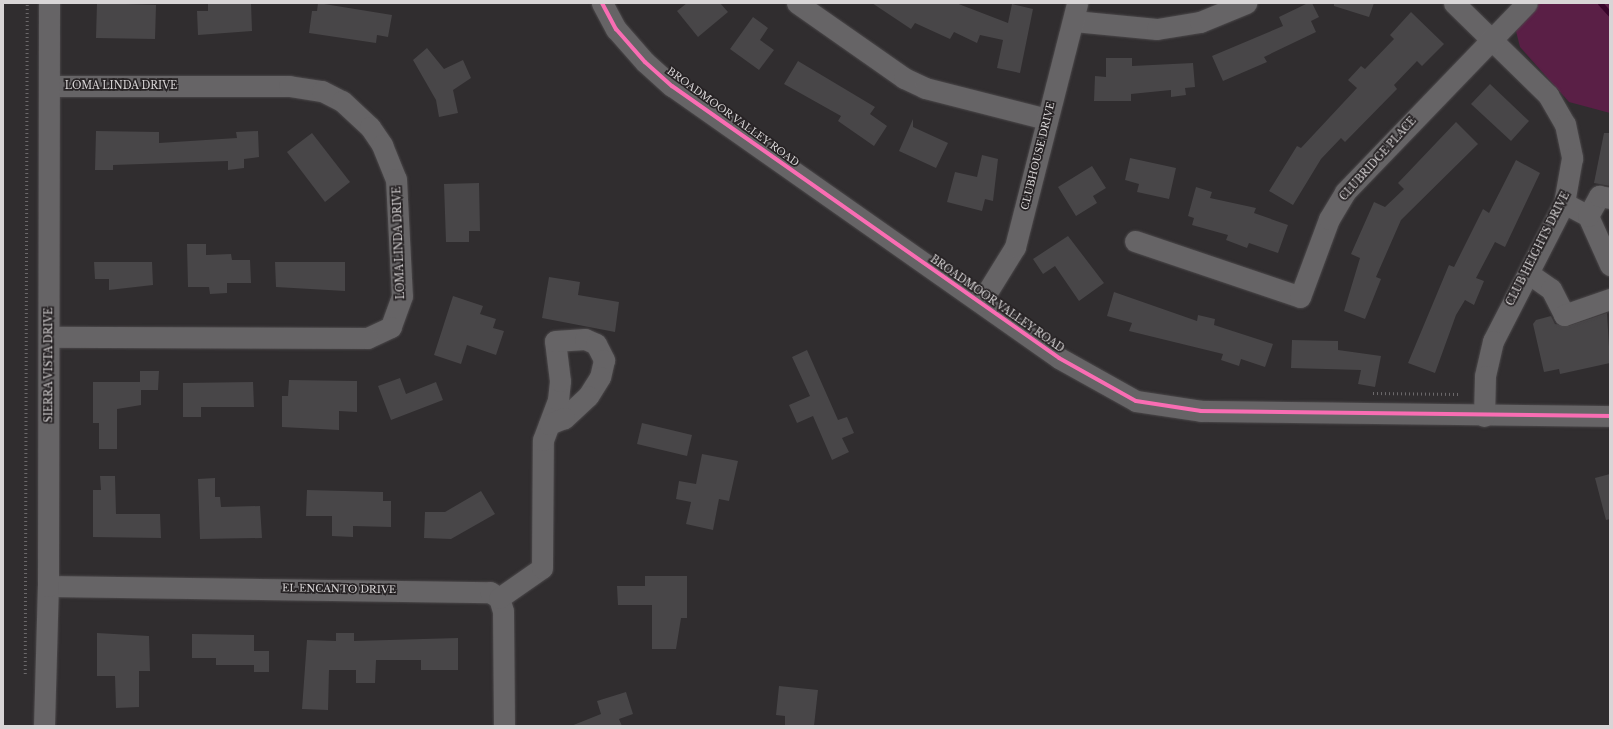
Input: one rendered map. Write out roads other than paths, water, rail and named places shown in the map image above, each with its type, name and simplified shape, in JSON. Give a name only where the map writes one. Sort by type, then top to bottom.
[{"type":"street","name":"SIERRA VISTA DRIVE","points":[[44,726],[48,586],[49,3]]},
{"type":"street","name":"BROADMOOR VALLEY ROAD","points":[[602,3],[616,29],[645,62],[672,86],[1059,358],[1136,401],[1201,411],[1484,416],[1610,416]]},
{"type":"street","points":[[797,3],[904,78],[925,88],[1047,120]]},
{"type":"street","points":[[1075,12],[1157,30],[1200,22],[1246,3]]},
{"type":"street","name":"CLUB HEIGHTS DRIVE","points":[[1454,3],[1490,40],[1548,95],[1562,116],[1572,158],[1564,203],[1493,341],[1485,395],[1484,416]]},
{"type":"street","name":"CLUBRIDGE PLACE","points":[[1135,241],[1300,297],[1329,219],[1345,192],[1527,3]]},
{"type":"street","name":"CLUBHOUSE DRIVE","points":[[981,302],[1014,247],[1075,12]]},
{"type":"street","name":"LOMA LINDA DRIVE","points":[[49,86],[289,86],[322,91],[342,101],[370,127],[382,145],[396,179],[402,296],[391,327],[367,338],[49,337]]},
{"type":"street","points":[[1588,216],[1599,196],[1610,198]]},
{"type":"street","points":[[1564,203],[1588,216],[1610,265]]},
{"type":"street","points":[[1528,273],[1551,289],[1564,314],[1610,299]]},
{"type":"street","points":[[504,726],[503,611],[498,598],[542,568],[543,440],[549,424]]},
{"type":"street","name":"EL ENCANTO DRIVE","points":[[48,586],[479,590],[498,598]]},
{"type":"waterway","points":[[1600,3],[1610,14]]}]
